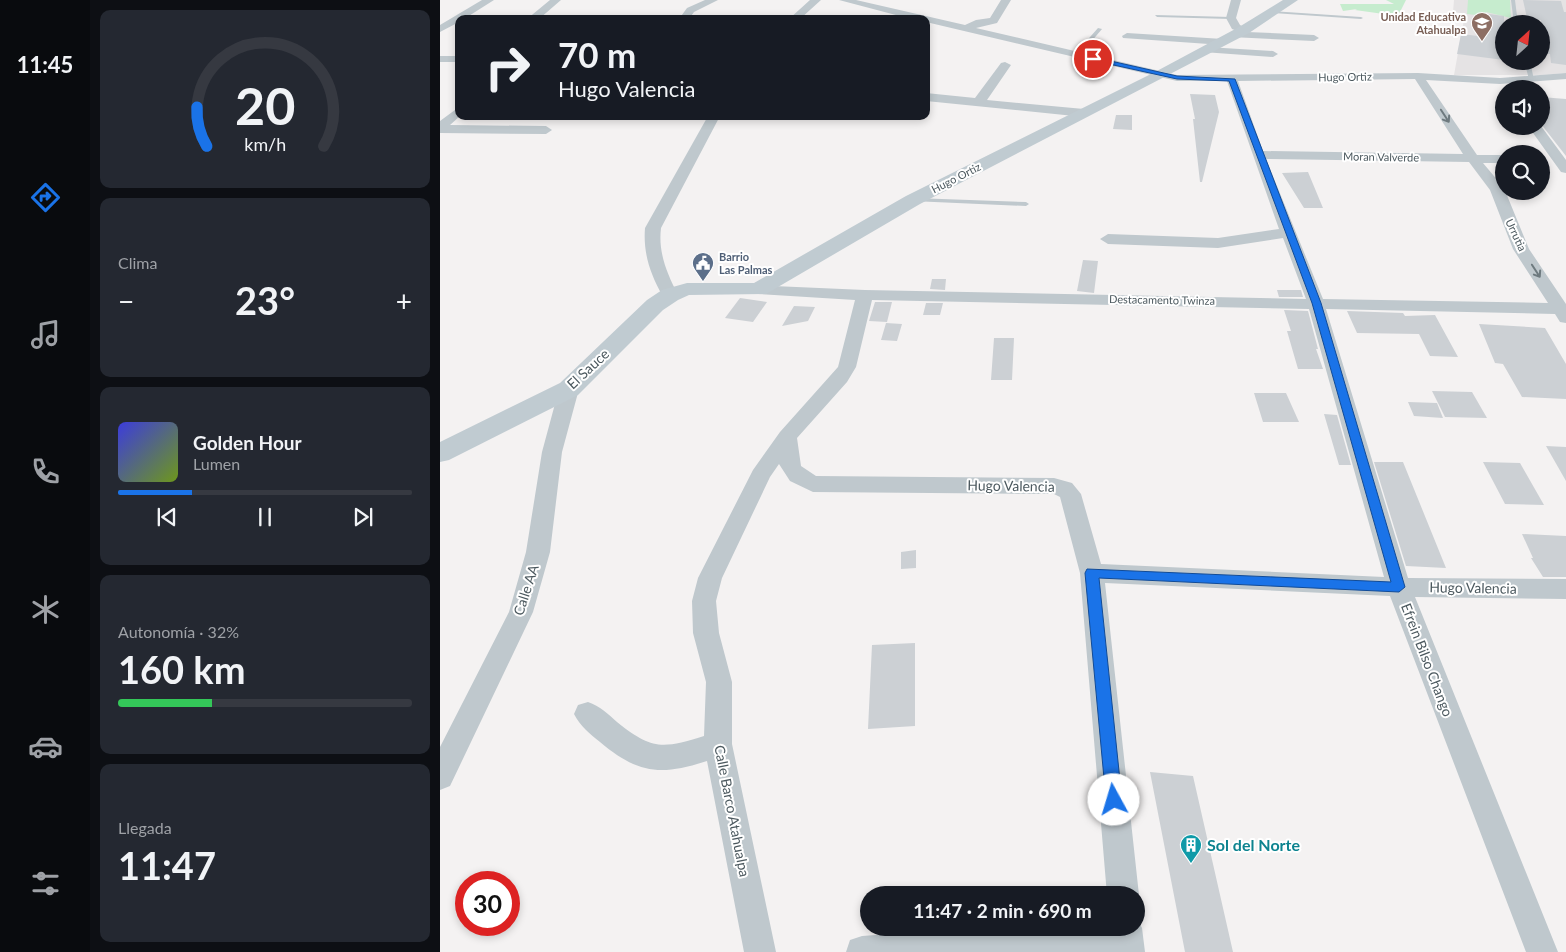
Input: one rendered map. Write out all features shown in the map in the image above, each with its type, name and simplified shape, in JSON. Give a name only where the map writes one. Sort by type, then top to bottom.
[{"type":"street","points":[[463,15],[489,0]]},
{"type":"street","points":[[537,15],[556,0]]},
{"type":"street","points":[[687,15],[690,10],[712,0]]},
{"type":"street","points":[[799,15],[816,0]]},
{"type":"street","name":"Hugo Ortiz","points":[[844,0],[910,15]]},
{"type":"street","points":[[968,28],[977,22],[993,21],[1006,0]]},
{"type":"street","points":[[1234,36],[1236,27],[1231,18],[1236,0]]},
{"type":"street","points":[[1160,75],[1234,36],[1292,0]]},
{"type":"street","name":"Hugo Ortiz","points":[[930,19],[1160,75],[1186,78],[1418,76],[1495,84]]},
{"type":"street","points":[[442,27],[455,20]]},
{"type":"street","points":[[442,27],[455,26]]},
{"type":"street","points":[[1127,36],[1314,38]]},
{"type":"street","points":[[1207,50],[1273,54]]},
{"type":"street","points":[[440,58],[455,59]]},
{"type":"street","points":[[980,102],[1005,65]]},
{"type":"street","name":"Hugo Ortiz","points":[[758,289],[913,200],[1160,75]]},
{"type":"street","name":"Urrutia","points":[[1418,76],[1473,158],[1497,189],[1521,249],[1564,312]]},
{"type":"street","name":"Hugo Ortiz","points":[[1527,80],[1566,76]]},
{"type":"street","name":"Efrein Bilso Chango","points":[[1232,79],[1258,154],[1316,303],[1399,587],[1542,952]]},
{"type":"street","points":[[930,97],[1084,113]]},
{"type":"street","points":[[440,128],[455,115]]},
{"type":"street","points":[[500,130],[511,120]]},
{"type":"street","points":[[712,120],[653,228],[651,240],[656,270],[670,295],[687,289],[758,289]]},
{"type":"street","points":[[440,128],[546,130]]},
{"type":"street","points":[[1541,135],[1564,163]]},
{"type":"street","name":"Moran Valverde","points":[[1258,154],[1495,159]]},
{"type":"street","points":[[1550,161],[1564,163]]},
{"type":"street","points":[[1108,239],[1218,243],[1269,234],[1289,233]]},
{"type":"street","name":"Destacamento Twinza","points":[[758,289],[865,295],[1316,303],[1564,312]]},
{"type":"street","name":"El Sauce","points":[[440,453],[568,389],[654,305],[670,295]]},
{"type":"street","name":"Calle Barco Atahualpa","points":[[760,952],[718,744],[720,682],[706,632],[704,601],[710,578],[761,475],[787,437],[840,378],[847,367],[865,295]]},
{"type":"street","name":"Calle AA","points":[[440,776],[521,612],[538,552],[552,452],[568,389]]},
{"type":"street","name":"Hugo Valencia","points":[[787,437],[789,467],[798,477],[813,484],[1054,486],[1064,488],[1070,494],[1092,573],[1399,587],[1566,589]]},
{"type":"street","points":[[1092,573],[1122,886]]},
{"type":"street","points":[[588,714],[623,744],[651,758],[690,754],[718,744]]},
{"type":"street","points":[[862,952],[1096,935],[1114,942],[1128,952]]},
{"type":"street","points":[[1127,936],[1128,952]]},
{"type":"lane","points":[[1513,0],[1515,15]]},
{"type":"lane","points":[[1273,12],[1361,18]]},
{"type":"lane","points":[[1157,16],[1231,18]]},
{"type":"lane","points":[[1076,55],[1100,30]]},
{"type":"lane","points":[[1530,70],[1532,79]]},
{"type":"lane","points":[[913,200],[1026,204]]},
{"type":"shaded area","name":"Unidad Educativa Atahualpa","points":[[1454,0],[1566,0],[1566,73],[1541,75],[1454,75],[1465,14],[1453,12]]},
{"type":"green space","points":[[1386,0],[1406,0],[1398,16],[1355,10],[1357,9],[1343,11],[1340,4],[1394,4]]},
{"type":"green space","points":[[1468,0],[1510,0],[1511,15],[1486,12],[1485,16],[1467,14]]},
{"type":"building","points":[[1523,0],[1561,1],[1564,12],[1566,12],[1566,65],[1551,63],[1550,15],[1526,15]]},
{"type":"building","points":[[1489,14],[1496,15],[1495,59],[1457,54],[1461,34],[1486,37]]},
{"type":"building","points":[[1190,94],[1215,95],[1219,112],[1202,182],[1200,182],[1193,119],[1195,119]]},
{"type":"building","points":[[1550,98],[1566,99],[1566,156],[1550,135]]},
{"type":"building","points":[[1116,115],[1132,115],[1132,130],[1113,129]]},
{"type":"building","points":[[1308,172],[1323,208],[1304,208],[1282,173]]},
{"type":"building","points":[[1083,260],[1098,261],[1094,293],[1077,291]]},
{"type":"building","points":[[932,279],[946,279],[945,290],[930,289]]},
{"type":"building","points":[[1277,290],[1301,290],[1303,297],[1279,297]]},
{"type":"building","points":[[740,298],[767,302],[753,322],[725,318]]},
{"type":"building","points":[[875,302],[892,302],[887,322],[869,321]]},
{"type":"building","points":[[926,303],[943,303],[940,315],[923,315]]},
{"type":"building","points":[[794,306],[815,307],[808,321],[782,326]]},
{"type":"building","points":[[1284,310],[1308,311],[1318,349],[1316,349],[1323,369],[1298,369],[1287,331],[1291,331]]},
{"type":"building","points":[[1347,311],[1403,313],[1405,316],[1435,315],[1458,357],[1430,356],[1419,334],[1357,333]]},
{"type":"building","points":[[886,323],[902,324],[897,341],[881,340]]},
{"type":"building","points":[[1479,324],[1545,328],[1566,364],[1566,399],[1522,397],[1503,364],[1495,363]]},
{"type":"building","points":[[994,338],[1014,338],[1012,380],[991,380]]},
{"type":"building","points":[[1432,391],[1472,392],[1487,418],[1445,417]]},
{"type":"building","points":[[1254,393],[1286,393],[1299,422],[1263,422]]},
{"type":"building","points":[[1408,402],[1437,403],[1443,418],[1414,416]]},
{"type":"building","points":[[1324,414],[1337,415],[1351,465],[1339,465]]},
{"type":"building","points":[[1546,446],[1566,447],[1566,481]]},
{"type":"building","points":[[1374,462],[1403,462],[1446,568],[1406,566]]},
{"type":"building","points":[[1483,462],[1520,463],[1544,505],[1505,504]]},
{"type":"building","points":[[1522,534],[1566,536],[1566,577],[1543,577],[1531,558],[1533,558]]},
{"type":"building","points":[[916,550],[916,568],[901,569],[901,552]]},
{"type":"building","points":[[915,643],[915,726],[868,729],[872,645]]},
{"type":"building","name":"Sol del Norte","points":[[1150,772],[1193,776],[1233,952],[1185,952]]},
{"type":"place","name":"Unidad Educativa Atahualpa","points":[[1482,42]]},
{"type":"place","name":"Barrio Las Palmas","points":[[703,282]]},
{"type":"place","name":"Sol del Norte","points":[[1191,864]]},
{"type":"route","points":[[1093,59],[1177,78],[1232,79],[1258,154],[1316,303],[1399,587],[1092,573],[1114,800]]}]
